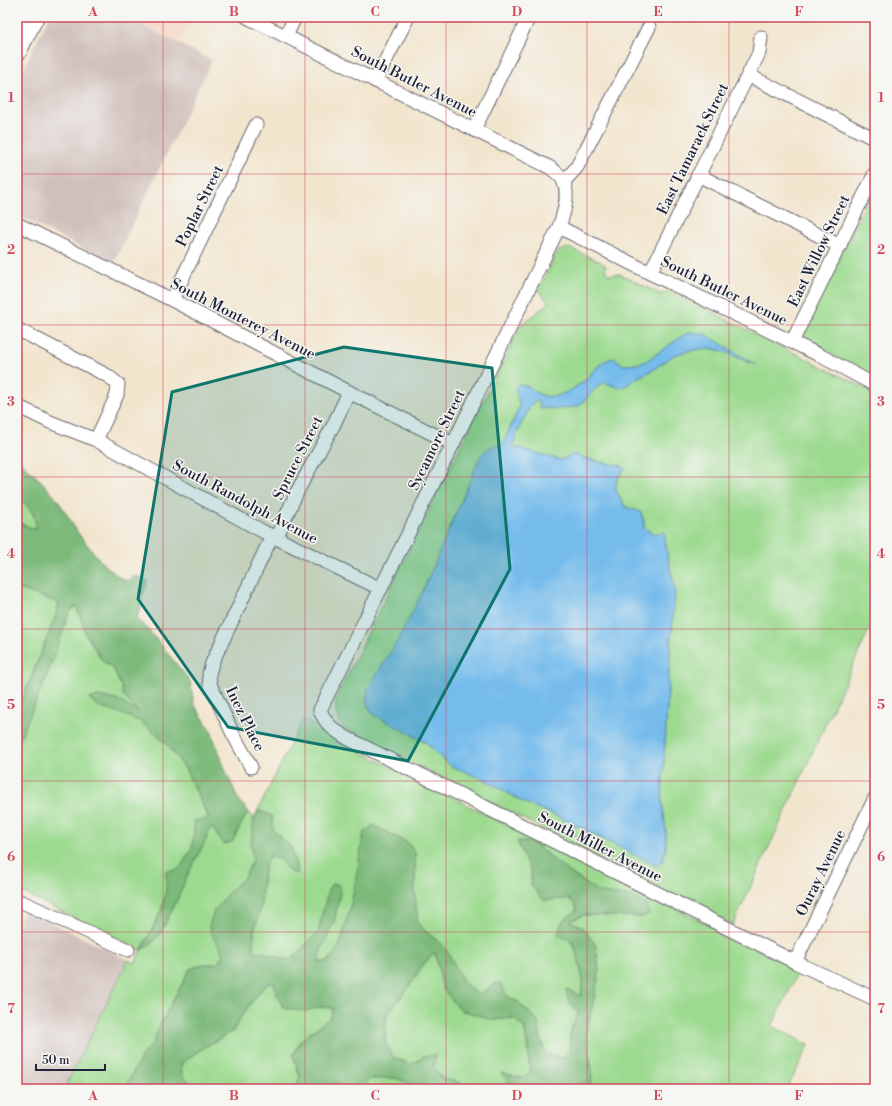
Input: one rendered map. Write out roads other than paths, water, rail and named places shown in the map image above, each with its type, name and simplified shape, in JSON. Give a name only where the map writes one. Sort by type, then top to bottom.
[{"type":"highway","points":[[17,51],[34,17]]},
{"type":"street","name":"South Butler Avenue","points":[[247,17],[549,167],[563,180]]},
{"type":"street","points":[[286,36],[295,17]]},
{"type":"street","points":[[375,81],[408,17]]},
{"type":"street","points":[[474,130],[529,17]]},
{"type":"street","points":[[563,180],[568,178],[576,167],[649,27]]},
{"type":"street","name":"East Tamarack Street","points":[[650,273],[758,53],[761,37]]},
{"type":"street","points":[[748,74],[875,139]]},
{"type":"street","name":"Poplar Street","points":[[172,300],[256,125]]},
{"type":"street","name":"East Willow Street","points":[[792,342],[875,173]]},
{"type":"street","points":[[698,175],[840,246]]},
{"type":"street","name":"Sycamore Street","points":[[320,710],[453,444],[559,227],[566,200],[566,188],[563,180]]},
{"type":"street","name":"South Monterey Avenue","points":[[17,224],[172,300],[453,444]]},
{"type":"street","name":"South Butler Avenue","points":[[559,227],[875,384]]},
{"type":"street","points":[[17,329],[108,376],[118,384],[117,395],[96,440]]},
{"type":"street","name":"Spruce Street","points":[[210,684],[209,674],[212,663],[274,537],[333,426],[349,392]]},
{"type":"street","name":"South Randolph Avenue","points":[[17,406],[50,422],[96,440],[274,537],[381,589]]},
{"type":"street","name":"Inez Place","points":[[210,684],[233,734],[251,767]]},
{"type":"street","name":"South Miller Avenue","points":[[320,710],[329,726],[347,738],[795,962],[875,999]]},
{"type":"street","name":"Ouray Avenue","points":[[795,962],[875,798]]},
{"type":"street","points":[[17,901],[128,950]]},
{"type":"water","points":[[692,332],[705,334],[756,365],[723,351],[708,348],[674,355],[651,371],[620,388],[604,382],[579,406],[560,409],[540,408],[537,401],[531,404],[512,446],[560,460],[574,454],[596,461],[621,466],[625,469],[617,479],[616,487],[625,507],[641,512],[644,528],[654,534],[664,532],[675,591],[662,798],[666,848],[662,862],[657,866],[557,816],[523,802],[488,781],[451,766],[427,743],[373,714],[367,702],[367,696],[368,689],[401,635],[421,595],[481,455],[491,447],[503,444],[520,406],[515,389],[518,384],[530,387],[542,396],[556,396],[563,394],[583,382],[605,361],[615,358],[623,365],[645,362],[684,335]]}]
